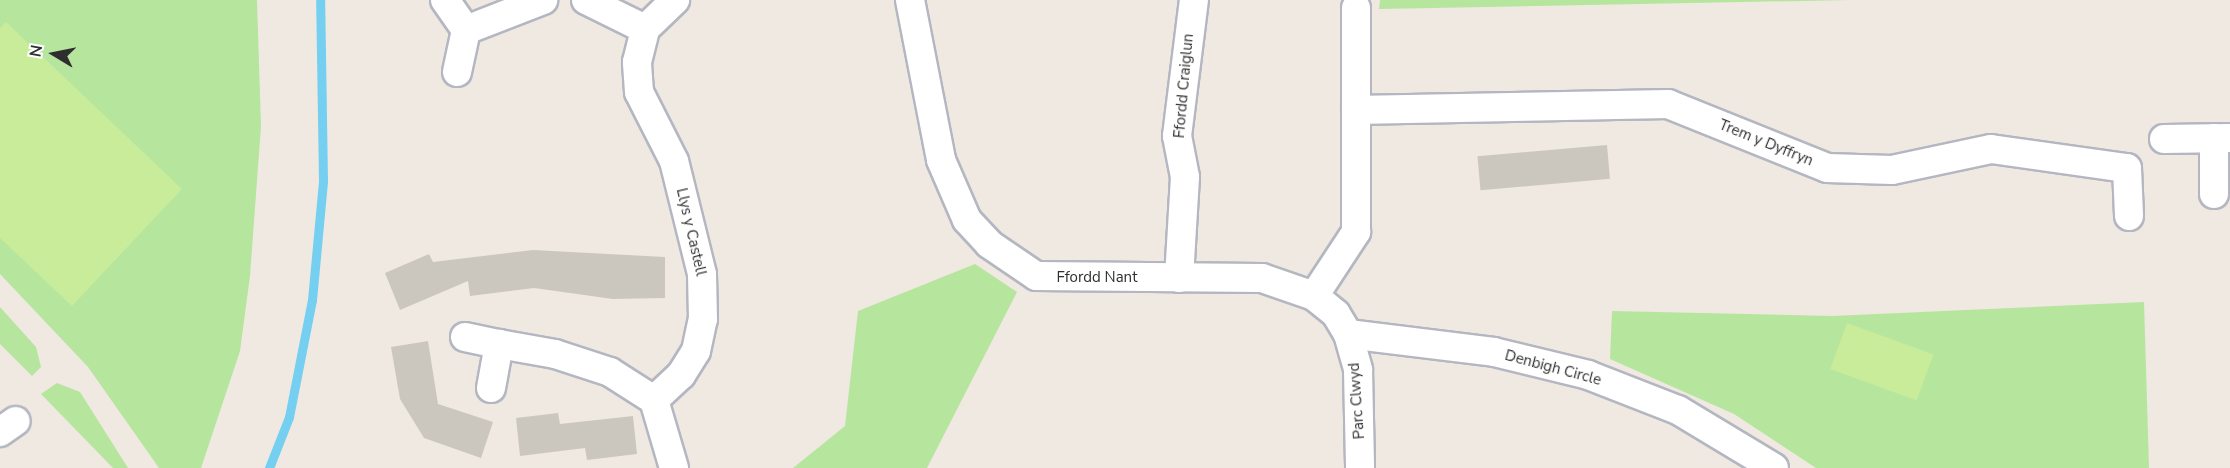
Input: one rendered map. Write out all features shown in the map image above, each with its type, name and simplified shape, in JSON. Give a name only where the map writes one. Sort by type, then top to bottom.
[{"type":"street","points":[[445,0],[466,30],[457,72]]},
{"type":"street","points":[[466,30],[543,0]]},
{"type":"street","points":[[586,0],[645,29],[675,0]]},
{"type":"street","name":"Ffordd Nant","points":[[910,0],[941,160],[967,220],[988,244],[1036,276],[1262,278],[1314,296],[1336,314],[1348,334]]},
{"type":"street","name":"Ffordd Craiglun","points":[[1179,278],[1185,177],[1177,136],[1189,1]]},
{"type":"street","points":[[1314,296],[1356,232],[1356,8]]},
{"type":"street","name":"Llys y Castell","points":[[645,29],[637,62],[639,92],[674,161],[694,234],[703,319],[696,351],[681,375],[654,400]]},
{"type":"street","name":"Trem y Dyffryn","points":[[1356,110],[1668,105],[1827,168],[1892,170],[2002,150],[2127,168],[2128,216]]},
{"type":"street","points":[[2164,139],[2222,138],[2214,194]]},
{"type":"street","name":"Parc Clwyd","points":[[1348,334],[1358,370],[1360,468]]},
{"type":"street","name":"Denbigh Circle","points":[[1348,334],[1494,352],[1588,375],[1678,410],[1774,468]]},
{"type":"street","points":[[465,337],[555,354],[610,372],[654,400],[674,468]]},
{"type":"street","points":[[491,388],[499,344]]},
{"type":"green space","points":[[0,0],[257,0],[261,126],[250,276],[240,351],[201,468],[159,468],[88,367],[0,274]]},
{"type":"green space","points":[[1380,0],[1851,0],[1379,9]]},
{"type":"green space","points":[[6,22],[182,189],[72,306],[0,238],[0,28]]},
{"type":"green space","points":[[975,264],[1017,292],[927,468],[793,468],[845,426],[858,311]]},
{"type":"green space","points":[[2144,302],[2149,468],[1816,468],[1734,414],[1610,359],[1612,311],[1832,316]]},
{"type":"green space","points":[[0,307],[36,347],[41,367],[32,376],[0,344]]},
{"type":"green space","points":[[1847,323],[1933,354],[1917,401],[1830,369]]},
{"type":"green space","points":[[57,383],[80,392],[128,468],[113,468],[41,394]]},
{"type":"building","points":[[1607,145],[1610,179],[1480,190],[1477,156]]},
{"type":"building","points":[[533,250],[665,257],[665,298],[613,299],[534,288],[470,296],[468,281],[400,310],[385,273],[429,254],[433,262]]},
{"type":"building","points":[[428,341],[438,404],[493,422],[481,458],[424,438],[400,399],[391,347]]},
{"type":"building","points":[[558,413],[560,424],[633,416],[637,454],[587,460],[585,448],[520,456],[516,418]]},
{"type":"waterway","points":[[269,468],[289,417],[312,300],[323,181],[320,0]]}]
